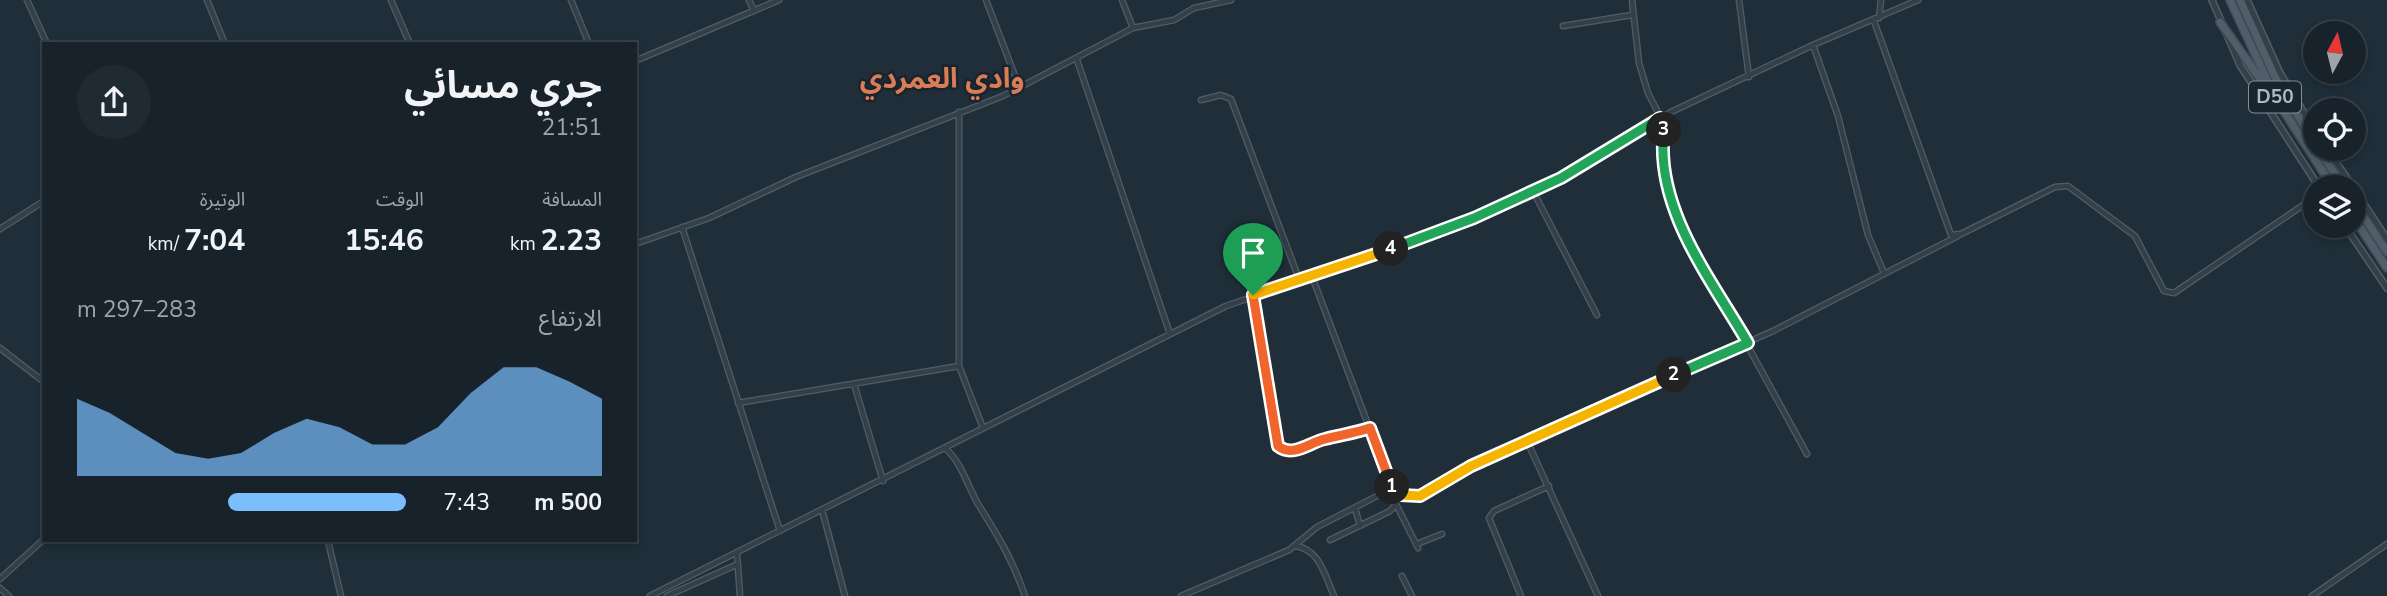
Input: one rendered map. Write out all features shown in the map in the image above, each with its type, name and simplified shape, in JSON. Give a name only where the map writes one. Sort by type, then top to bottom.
[{"type":"main road","name":"D50","points":[[2230,0],[2276,99],[2325,175]]},
{"type":"main road","name":"D50","points":[[2240,0],[2275,77],[2303,124]]},
{"type":"main road","points":[[2220,22],[2276,99]]},
{"type":"main road","points":[[2366,220],[2387,252]]},
{"type":"main road","points":[[2366,236],[2387,268]]},
{"type":"street","points":[[27,0],[46,42]]},
{"type":"street","points":[[206,0],[224,42]]},
{"type":"street","points":[[391,0],[409,42]]},
{"type":"street","points":[[571,0],[588,42]]},
{"type":"street","points":[[749,0],[754,11]]},
{"type":"street","points":[[637,60],[779,0]]},
{"type":"street","points":[[986,0],[1020,89]]},
{"type":"street","points":[[1122,0],[1133,28]]},
{"type":"street","points":[[637,243],[726,211],[796,177],[1020,89],[1133,28],[1174,20],[1194,8],[1231,0]]},
{"type":"street","points":[[1632,0],[1641,74],[1664,127],[1662,162],[1676,215],[1807,454]]},
{"type":"street","points":[[1739,0],[1749,77]]},
{"type":"street","points":[[1881,0],[1876,20],[1946,229],[1951,235],[1958,236]]},
{"type":"street","points":[[650,596],[883,481],[1170,334],[1253,295],[1438,232],[1533,191],[1590,163],[1660,118],[1813,45],[1918,0]]},
{"type":"street","points":[[2212,0],[2252,86],[2311,175]]},
{"type":"street","points":[[2247,0],[2280,73],[2303,111]]},
{"type":"street","points":[[1563,26],[1632,15]]},
{"type":"street","points":[[1813,45],[1838,116],[1868,235],[1884,272]]},
{"type":"street","points":[[1077,60],[1170,334]]},
{"type":"street","points":[[1201,100],[1225,95],[1233,103],[1299,279]]},
{"type":"street","points":[[959,112],[958,366],[983,428]]},
{"type":"street","points":[[1395,491],[1408,497],[1420,496],[1471,466],[1748,343],[2049,190],[2068,186],[2135,236],[2164,291],[2174,293],[2303,205]]},
{"type":"street","points":[[1533,191],[1597,316]]},
{"type":"street","points":[[0,229],[42,202]]},
{"type":"street","points":[[2366,208],[2387,239]]},
{"type":"street","points":[[682,226],[780,531]]},
{"type":"street","points":[[2353,238],[2387,288]]},
{"type":"street","points":[[1311,274],[1395,491],[1396,504],[1418,546],[1442,534]]},
{"type":"street","points":[[1253,295],[1278,446],[1285,450],[1296,450],[1325,439],[1370,428]]},
{"type":"street","points":[[0,348],[42,380]]},
{"type":"street","points":[[738,403],[958,366]]},
{"type":"street","points":[[854,384],[883,481]]},
{"type":"street","points":[[1527,440],[1598,596]]},
{"type":"street","points":[[945,448],[959,463],[979,504],[1011,555],[1026,596]]},
{"type":"street","points":[[1181,596],[1294,546],[1317,527],[1355,508],[1391,485]]},
{"type":"street","points":[[1521,596],[1489,518],[1494,511],[1549,486]]},
{"type":"street","points":[[1329,540],[1390,512],[1396,504]]},
{"type":"street","points":[[1355,508],[1360,526]]},
{"type":"street","points":[[822,510],[845,596]]},
{"type":"street","points":[[992,541],[1000,538]]},
{"type":"street","points":[[0,579],[42,541]]},
{"type":"street","points":[[328,542],[341,596]]},
{"type":"street","points":[[2312,596],[2387,544]]},
{"type":"street","points":[[1294,546],[1306,548],[1315,555],[1334,596]]},
{"type":"street","points":[[737,552],[740,596]]},
{"type":"street","points":[[667,596],[738,564]]},
{"type":"street","points":[[1402,576],[1412,596]]},
{"type":"street","points":[[0,588],[9,596]]},
{"type":"district","name":"وادي العمردي","points":[[942,79]]},
{"type":"route","points":[[1660,118],[1664,127],[1662,162],[1676,215],[1748,343],[1471,466],[1415,498],[1401,495],[1391,485],[1370,428],[1318,441],[1296,450],[1280,449],[1253,295],[1421,239],[1494,210],[1590,163],[1660,118]]}]
